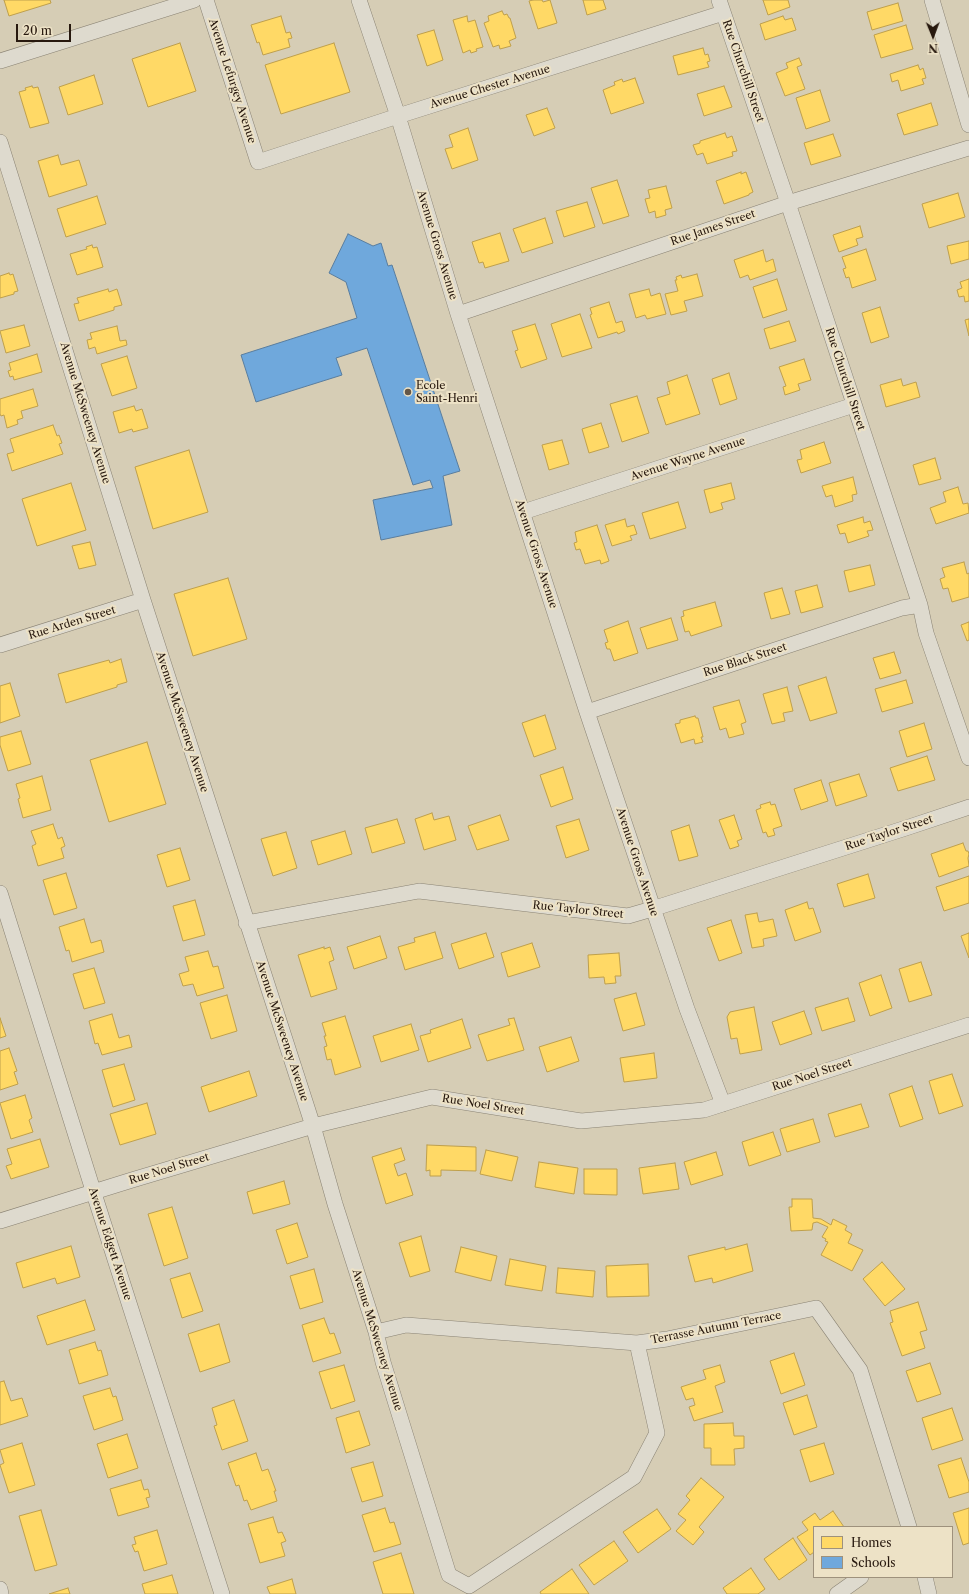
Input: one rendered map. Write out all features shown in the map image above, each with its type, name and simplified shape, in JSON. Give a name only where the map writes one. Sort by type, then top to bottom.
[{"type":"street","points":[[0,61],[194,0]]},
{"type":"street","name":"Avenue Lefurgey Avenue","points":[[206,0],[258,162]]},
{"type":"street","name":"Avenue Gross Avenue","points":[[359,0],[398,116],[458,314],[652,910],[723,1104]]},
{"type":"street","points":[[932,0],[968,120]]},
{"type":"street","name":"Avenue Chester Avenue","points":[[258,162],[721,7]]},
{"type":"street","name":"Rue Churchill Street","points":[[721,7],[788,203],[920,605],[926,633],[969,758]]},
{"type":"street","name":"Avenue McSweeney Avenue","points":[[0,142],[143,600],[246,923],[313,1126],[335,1204],[376,1332],[383,1362],[449,1575],[469,1586],[634,1477],[657,1432],[637,1343]]},
{"type":"street","name":"Rue James Street","points":[[458,314],[788,203],[969,148]]},
{"type":"street","name":"Avenue Wayne Avenue","points":[[523,512],[854,405]]},
{"type":"street","name":"Rue Arden Street","points":[[0,645],[143,600]]},
{"type":"street","name":"Rue Black Street","points":[[587,712],[902,608],[920,605]]},
{"type":"street","name":"Rue Taylor Street","points":[[246,923],[419,891],[628,916],[652,910],[969,807]]},
{"type":"street","name":"Avenue Edgett Avenue","points":[[0,893],[222,1594]]},
{"type":"street","name":"Rue Noel Street","points":[[0,1221],[313,1126],[432,1096],[581,1121],[704,1110],[969,1025]]},
{"type":"street","name":"Terrasse Autumn Terrace","points":[[376,1332],[406,1325],[637,1343],[667,1339],[816,1308],[860,1370],[909,1526]]},
{"type":"street","points":[[837,1594],[860,1578]]},
{"type":"street","points":[[924,1578],[929,1594]]},
{"type":"street","points":[[0,1589],[2,1594]]},
{"type":"building: Homes","points":[[4,0],[50,0],[51,3],[9,16]]},
{"type":"building: Homes","points":[[542,0],[543,2],[550,0],[557,23],[538,29],[529,1]]},
{"type":"building: Homes","points":[[583,0],[603,0],[606,9],[587,15]]},
{"type":"building: Homes","points":[[763,0],[788,0],[790,7],[768,15]]},
{"type":"building: Homes","points":[[898,3],[903,21],[872,30],[867,12]]},
{"type":"building: Homes","points":[[502,11],[504,15],[507,14],[510,18],[516,38],[509,41],[511,46],[500,49],[499,45],[493,47],[484,23],[489,21],[488,16]]},
{"type":"building: Homes","points":[[281,16],[286,33],[290,32],[292,38],[288,39],[290,47],[263,55],[251,25]]},
{"type":"building: Homes","points":[[467,16],[468,22],[475,20],[483,47],[476,49],[477,51],[471,53],[470,50],[463,53],[453,20]]},
{"type":"building: Homes","points":[[783,16],[785,20],[792,18],[796,30],[765,40],[760,24]]},
{"type":"building: Homes","points":[[906,25],[913,49],[881,58],[874,35]]},
{"type":"building: Homes","points":[[434,30],[443,60],[427,66],[417,35]]},
{"type":"building: Homes","points":[[180,43],[196,91],[148,107],[132,59]]},
{"type":"building: Homes","points":[[334,43],[350,92],[281,114],[265,65]]},
{"type":"building: Homes","points":[[703,48],[705,55],[708,54],[710,61],[707,62],[709,67],[678,75],[673,56]]},
{"type":"building: Homes","points":[[799,58],[802,65],[797,67],[805,89],[785,96],[776,73],[788,68],[786,63]]},
{"type":"building: Homes","points":[[918,65],[920,70],[923,68],[926,78],[922,79],[924,84],[901,91],[898,80],[892,82],[890,74]]},
{"type":"building: Homes","points":[[94,75],[103,104],[68,115],[59,87]]},
{"type":"building: Homes","points":[[635,78],[644,103],[611,114],[603,90],[615,85],[614,82],[622,79],[623,82]]},
{"type":"building: Homes","points":[[32,86],[33,88],[38,87],[49,123],[30,128],[19,92]]},
{"type":"building: Homes","points":[[724,86],[732,107],[704,116],[697,94]]},
{"type":"building: Homes","points":[[820,90],[830,121],[806,129],[796,98]]},
{"type":"building: Homes","points":[[931,103],[938,125],[904,135],[897,114]]},
{"type":"building: Homes","points":[[547,108],[555,128],[534,136],[526,115]]},
{"type":"building: Homes","points":[[468,128],[478,160],[452,169],[445,149],[453,147],[449,135]]},
{"type":"building: Homes","points":[[725,133],[727,138],[732,136],[737,151],[732,152],[733,156],[707,164],[703,153],[697,155],[693,145],[700,143],[700,141]]},
{"type":"building: Homes","points":[[833,134],[841,156],[811,165],[804,143]]},
{"type":"building: Homes","points":[[58,155],[61,165],[79,160],[87,185],[49,197],[38,161]]},
{"type":"building: Homes","points":[[741,172],[741,174],[746,172],[753,192],[749,195],[724,204],[716,181]]},
{"type":"building: Homes","points":[[617,180],[629,216],[603,224],[591,188]]},
{"type":"building: Homes","points":[[666,186],[672,208],[665,210],[666,215],[656,218],[655,211],[649,213],[645,199],[650,198],[648,190]]},
{"type":"building: Homes","points":[[958,193],[965,217],[929,228],[922,204]]},
{"type":"building: Homes","points":[[97,196],[106,224],[66,237],[57,209]]},
{"type":"building: Homes","points":[[587,202],[595,227],[564,237],[556,211]]},
{"type":"building: Homes","points":[[545,218],[553,243],[522,253],[513,229]]},
{"type":"building: Homes","points":[[860,226],[863,237],[856,239],[858,245],[839,252],[833,235]]},
{"type":"building: Homes","points":[[500,233],[509,261],[485,268],[483,262],[479,263],[472,242]]},
{"type":"building: Homes","points":[[969,241],[969,259],[951,264],[947,246]]},
{"type":"building: Homes","points":[[92,245],[93,248],[97,247],[103,267],[77,275],[70,254],[87,249],[86,247]]},
{"type":"building: Homes","points":[[866,249],[876,280],[852,288],[849,277],[846,278],[843,269],[846,268],[842,257]]},
{"type":"building: Homes","points":[[763,250],[766,262],[773,259],[776,271],[750,280],[748,275],[740,278],[734,260]]},
{"type":"building: Homes","points":[[9,273],[10,275],[13,274],[18,291],[14,292],[14,294],[0,298],[0,276]]},
{"type":"building: Homes","points":[[697,274],[703,296],[684,301],[687,311],[671,315],[665,294],[678,291],[675,280],[677,280],[676,277],[681,275],[682,278]]},
{"type":"building: Homes","points":[[777,279],[787,310],[763,318],[753,287]]},
{"type":"building: Homes","points":[[969,279],[969,301],[965,302],[964,296],[959,297],[957,290],[962,288],[960,282]]},
{"type":"building: Homes","points":[[108,289],[109,292],[117,289],[122,305],[114,307],[114,310],[79,321],[74,304],[79,303],[77,298]]},
{"type":"building: Homes","points":[[649,289],[651,296],[660,293],[666,314],[647,319],[645,315],[636,318],[629,294]]},
{"type":"building: Homes","points":[[609,302],[616,323],[622,321],[625,331],[598,338],[590,315],[592,314],[590,308]]},
{"type":"building: Homes","points":[[880,307],[889,337],[871,343],[862,313]]},
{"type":"building: Homes","points":[[580,314],[592,348],[562,357],[551,324]]},
{"type":"building: Homes","points":[[969,319],[969,336],[965,320]]},
{"type":"building: Homes","points":[[789,321],[796,341],[770,349],[764,329]]},
{"type":"building: Homes","points":[[535,324],[547,359],[521,368],[515,351],[518,350],[512,331]]},
{"type":"building: Homes","points":[[24,325],[30,346],[6,353],[0,331]]},
{"type":"building: Homes","points":[[117,326],[120,341],[126,340],[127,345],[97,354],[95,347],[89,349],[87,340],[92,339],[90,333]]},
{"type":"building: Homes","points":[[37,354],[42,372],[14,380],[13,376],[10,377],[8,371],[11,370],[9,363]]},
{"type":"building: Homes","points":[[127,356],[137,388],[112,396],[101,364]]},
{"type":"building: Homes","points":[[804,359],[811,380],[798,384],[800,390],[785,395],[783,387],[786,386],[779,367]]},
{"type":"building: Homes","points":[[729,373],[737,399],[720,405],[712,379]]},
{"type":"building: Homes","points":[[687,375],[700,414],[666,425],[657,398],[670,394],[667,382]]},
{"type":"building: Homes","points":[[901,379],[903,386],[916,382],[920,397],[886,407],[880,385]]},
{"type":"building: Homes","points":[[33,389],[38,406],[21,411],[23,418],[17,420],[18,424],[7,428],[4,415],[1,416],[0,414],[0,399]]},
{"type":"building: Homes","points":[[637,396],[649,433],[622,442],[610,404]]},
{"type":"building: Homes","points":[[134,406],[136,411],[142,409],[148,428],[133,432],[132,429],[119,433],[113,412]]},
{"type":"building: Homes","points":[[601,423],[609,447],[589,453],[582,429]]},
{"type":"building: Homes","points":[[53,425],[57,436],[59,435],[62,443],[59,444],[63,454],[12,471],[7,454],[14,452],[10,439]]},
{"type":"building: Homes","points":[[562,440],[569,464],[549,470],[542,445]]},
{"type":"building: Homes","points":[[824,442],[831,463],[801,473],[797,460],[802,459],[800,450]]},
{"type":"building: Homes","points":[[189,450],[208,512],[153,529],[135,467]]},
{"type":"building: Homes","points":[[935,458],[941,479],[919,485],[913,465]]},
{"type":"building: Homes","points":[[853,477],[857,494],[852,495],[853,501],[835,507],[832,495],[826,497],[822,486]]},
{"type":"building: Homes","points":[[71,483],[86,530],[37,546],[22,499]]},
{"type":"building: Homes","points":[[731,483],[735,499],[721,503],[723,509],[710,513],[704,490]]},
{"type":"building: Homes","points":[[958,487],[963,504],[968,503],[969,513],[936,524],[930,508],[946,502],[943,492]]},
{"type":"building: Homes","points":[[678,502],[686,528],[650,539],[642,513]]},
{"type":"building: Homes","points":[[863,517],[864,523],[870,521],[873,530],[867,531],[869,536],[848,543],[845,533],[840,534],[837,525]]},
{"type":"building: Homes","points":[[625,519],[627,527],[634,525],[637,534],[630,536],[632,540],[612,546],[605,525]]},
{"type":"building: Homes","points":[[597,525],[609,561],[601,564],[600,560],[585,564],[580,549],[576,550],[574,543],[577,542],[575,532]]},
{"type":"building: Homes","points":[[90,542],[96,565],[79,569],[72,546]]},
{"type":"building: Homes","points":[[964,562],[967,574],[969,573],[969,597],[952,602],[948,588],[943,589],[940,579],[945,577],[942,568]]},
{"type":"building: Homes","points":[[870,565],[875,585],[849,592],[844,571]]},
{"type":"building: Homes","points":[[228,578],[247,639],[193,656],[174,594]]},
{"type":"building: Homes","points":[[817,585],[823,607],[801,613],[795,591]]},
{"type":"building: Homes","points":[[782,588],[790,614],[771,619],[764,593]]},
{"type":"building: Homes","points":[[715,602],[722,626],[691,636],[689,631],[685,632],[681,617],[684,616],[683,611]]},
{"type":"building: Homes","points":[[671,618],[678,640],[647,649],[640,628]]},
{"type":"building: Homes","points":[[628,621],[638,653],[614,661],[610,649],[607,649],[605,643],[608,642],[604,630]]},
{"type":"building: Homes","points":[[969,622],[969,640],[967,641],[961,625]]},
{"type":"building: Homes","points":[[894,652],[901,673],[880,679],[873,658]]},
{"type":"building: Homes","points":[[121,659],[127,682],[117,685],[117,687],[66,703],[58,674],[109,660],[110,663]]},
{"type":"building: Homes","points":[[826,677],[837,713],[810,721],[798,686]]},
{"type":"building: Homes","points":[[906,680],[913,703],[882,712],[875,689]]},
{"type":"building: Homes","points":[[10,683],[20,716],[0,723],[0,686]]},
{"type":"building: Homes","points":[[787,687],[793,711],[783,713],[785,721],[772,724],[763,694]]},
{"type":"building: Homes","points":[[739,700],[746,722],[741,724],[744,734],[729,738],[726,728],[720,730],[713,707]]},
{"type":"building: Homes","points":[[545,715],[556,749],[534,757],[522,723]]},
{"type":"building: Homes","points":[[695,716],[698,718],[703,742],[695,744],[694,739],[681,743],[675,724],[680,723],[680,720]]},
{"type":"building: Homes","points":[[924,723],[932,749],[907,757],[899,731]]},
{"type":"building: Homes","points":[[21,731],[31,764],[8,771],[0,745],[0,737]]},
{"type":"building: Homes","points":[[147,742],[166,804],[109,822],[90,760]]},
{"type":"building: Homes","points":[[927,756],[935,780],[898,791],[890,768]]},
{"type":"building: Homes","points":[[563,767],[573,799],[551,807],[540,775]]},
{"type":"building: Homes","points":[[859,774],[867,796],[836,806],[829,783]]},
{"type":"building: Homes","points":[[42,776],[51,810],[23,818],[16,784]]},
{"type":"building: Homes","points":[[821,780],[828,801],[801,810],[794,789]]},
{"type":"building: Homes","points":[[770,802],[771,805],[775,804],[782,826],[773,829],[775,835],[768,837],[766,832],[763,833],[756,810],[761,808],[760,805]]},
{"type":"building: Homes","points":[[432,813],[434,820],[449,816],[456,840],[424,850],[415,819]]},
{"type":"building: Homes","points":[[500,815],[509,840],[477,850],[468,826]]},
{"type":"building: Homes","points":[[734,815],[742,839],[737,841],[739,846],[730,849],[719,820]]},
{"type":"building: Homes","points":[[397,819],[405,843],[372,853],[365,828]]},
{"type":"building: Homes","points":[[579,819],[589,850],[566,858],[556,826]]},
{"type":"building: Homes","points":[[53,824],[58,839],[62,837],[65,846],[61,848],[64,858],[38,866],[32,846],[36,844],[31,831]]},
{"type":"building: Homes","points":[[689,825],[698,856],[679,861],[671,831]]},
{"type":"building: Homes","points":[[345,831],[352,854],[318,865],[311,841]]},
{"type":"building: Homes","points":[[286,832],[297,868],[273,876],[261,839]]},
{"type":"building: Homes","points":[[963,843],[969,854],[969,866],[939,877],[931,854]]},
{"type":"building: Homes","points":[[180,848],[190,880],[167,887],[157,855]]},
{"type":"building: Homes","points":[[66,873],[77,908],[54,915],[43,880]]},
{"type":"building: Homes","points":[[868,874],[875,898],[844,907],[837,884]]},
{"type":"building: Homes","points":[[969,876],[969,903],[944,911],[936,887]]},
{"type":"building: Homes","points":[[195,900],[205,935],[183,941],[173,906]]},
{"type":"building: Homes","points":[[807,902],[809,909],[813,908],[821,932],[795,941],[785,910]]},
{"type":"building: Homes","points":[[757,913],[759,922],[773,919],[777,936],[763,939],[764,946],[752,948],[745,915]]},
{"type":"building: Homes","points":[[84,919],[91,943],[101,940],[104,952],[72,962],[69,950],[66,951],[59,927]]},
{"type":"building: Homes","points":[[731,920],[742,953],[719,961],[707,928]]},
{"type":"building: Homes","points":[[435,932],[443,958],[405,970],[398,947],[415,942],[414,938]]},
{"type":"building: Homes","points":[[486,933],[494,957],[459,969],[451,944]]},
{"type":"building: Homes","points":[[969,933],[969,958],[961,936]]},
{"type":"building: Homes","points":[[380,936],[387,958],[354,969],[347,947]]},
{"type":"building: Homes","points":[[532,943],[540,967],[508,977],[501,953]]},
{"type":"building: Homes","points":[[324,947],[324,949],[330,947],[334,960],[329,962],[337,989],[311,997],[298,955]]},
{"type":"building: Homes","points":[[208,951],[213,967],[218,966],[224,988],[197,996],[193,984],[183,986],[179,974],[189,971],[185,957]]},
{"type":"building: Homes","points":[[619,953],[621,976],[615,976],[616,983],[605,984],[604,977],[589,978],[588,955]]},
{"type":"building: Homes","points":[[921,962],[932,995],[909,1002],[899,969]]},
{"type":"building: Homes","points":[[94,968],[105,1003],[84,1009],[73,974]]},
{"type":"building: Homes","points":[[881,975],[892,1008],[870,1016],[859,983]]},
{"type":"building: Homes","points":[[636,993],[645,1025],[623,1031],[614,999]]},
{"type":"building: Homes","points":[[227,995],[237,1031],[211,1039],[200,1003]]},
{"type":"building: Homes","points":[[848,998],[855,1021],[822,1031],[815,1008]]},
{"type":"building: Homes","points":[[754,1007],[762,1050],[740,1054],[737,1038],[731,1039],[727,1017],[730,1012]]},
{"type":"building: Homes","points":[[804,1011],[812,1034],[780,1045],[772,1022]]},
{"type":"building: Homes","points":[[112,1014],[119,1038],[129,1035],[132,1047],[102,1055],[98,1043],[95,1044],[89,1021]]},
{"type":"building: Homes","points":[[345,1016],[361,1067],[335,1075],[331,1059],[327,1060],[324,1047],[327,1046],[324,1036],[326,1036],[322,1023]]},
{"type":"building: Homes","points":[[0,1018],[6,1036],[0,1038]]},
{"type":"building: Homes","points":[[514,1018],[524,1050],[487,1061],[478,1035],[510,1025],[508,1019]]},
{"type":"building: Homes","points":[[462,1019],[471,1048],[428,1062],[420,1036],[431,1033],[430,1030]]},
{"type":"building: Homes","points":[[411,1024],[419,1050],[381,1062],[373,1036]]},
{"type":"building: Homes","points":[[571,1037],[579,1061],[547,1072],[539,1047]]},
{"type":"building: Homes","points":[[9,1048],[17,1071],[14,1072],[18,1084],[0,1090],[0,1051]]},
{"type":"building: Homes","points":[[654,1053],[657,1078],[624,1082],[620,1058]]},
{"type":"building: Homes","points":[[124,1064],[135,1100],[113,1107],[102,1070]]},
{"type":"building: Homes","points":[[249,1071],[257,1096],[209,1112],[201,1087]]},
{"type":"building: Homes","points":[[952,1074],[963,1106],[939,1114],[929,1081]]},
{"type":"building: Homes","points":[[912,1086],[923,1119],[900,1127],[889,1094]]},
{"type":"building: Homes","points":[[25,1095],[32,1118],[29,1120],[33,1132],[11,1139],[0,1103]]},
{"type":"building: Homes","points":[[147,1103],[156,1134],[120,1145],[110,1114]]},
{"type":"building: Homes","points":[[861,1104],[869,1127],[835,1137],[828,1114]]},
{"type":"building: Homes","points":[[813,1119],[820,1142],[787,1152],[780,1129]]},
{"type":"building: Homes","points":[[773,1132],[781,1155],[749,1166],[742,1142]]},
{"type":"building: Homes","points":[[40,1139],[49,1167],[11,1179],[6,1166],[12,1164],[7,1149]]},
{"type":"building: Homes","points":[[427,1145],[476,1147],[476,1171],[441,1170],[441,1176],[430,1176],[430,1170],[426,1171]]},
{"type":"building: Homes","points":[[401,1148],[405,1160],[394,1164],[398,1176],[406,1173],[413,1195],[386,1204],[372,1157]]},
{"type":"building: Homes","points":[[486,1150],[518,1157],[512,1181],[480,1174]]},
{"type":"building: Homes","points":[[716,1152],[723,1175],[691,1185],[684,1162]]},
{"type":"building: Homes","points":[[539,1162],[578,1168],[574,1194],[535,1187]]},
{"type":"building: Homes","points":[[675,1163],[679,1189],[643,1194],[639,1168]]},
{"type":"building: Homes","points":[[584,1169],[617,1169],[617,1195],[584,1194]]},
{"type":"building: Homes","points":[[284,1181],[290,1204],[253,1214],[247,1192]]},
{"type":"building: Homes","points":[[792,1199],[812,1199],[813,1218],[821,1219],[831,1225],[833,1219],[847,1226],[845,1230],[852,1234],[848,1243],[863,1250],[852,1271],[821,1255],[828,1242],[822,1237],[828,1227],[817,1222],[813,1223],[812,1230],[791,1231],[789,1207],[792,1207]]},
{"type":"building: Homes","points":[[172,1207],[188,1258],[164,1266],[148,1214]]},
{"type":"building: Homes","points":[[297,1223],[308,1257],[287,1264],[276,1230]]},
{"type":"building: Homes","points":[[421,1236],[430,1271],[410,1277],[399,1243]]},
{"type":"building: Homes","points":[[747,1244],[753,1271],[713,1283],[712,1278],[695,1282],[688,1256],[725,1247],[725,1250]]},
{"type":"building: Homes","points":[[71,1246],[80,1277],[57,1284],[55,1278],[23,1288],[16,1263]]},
{"type":"building: Homes","points":[[461,1247],[497,1256],[491,1281],[455,1272]]},
{"type":"building: Homes","points":[[510,1259],[546,1266],[542,1291],[505,1285]]},
{"type":"building: Homes","points":[[882,1262],[905,1289],[885,1306],[863,1279]]},
{"type":"building: Homes","points":[[648,1264],[649,1296],[607,1297],[606,1266]]},
{"type":"building: Homes","points":[[558,1268],[595,1271],[593,1297],[556,1293]]},
{"type":"building: Homes","points":[[314,1269],[323,1302],[300,1309],[290,1276]]},
{"type":"building: Homes","points":[[190,1273],[203,1311],[182,1318],[170,1279]]},
{"type":"building: Homes","points":[[85,1300],[95,1330],[47,1345],[37,1316]]},
{"type":"building: Homes","points":[[918,1302],[927,1330],[920,1332],[925,1348],[902,1356],[890,1323],[893,1322],[890,1311]]},
{"type":"building: Homes","points":[[324,1318],[330,1334],[334,1333],[341,1353],[313,1362],[302,1325]]},
{"type":"building: Homes","points":[[219,1324],[230,1362],[200,1372],[188,1334]]},
{"type":"building: Homes","points":[[95,1342],[98,1351],[101,1350],[108,1375],[79,1384],[69,1350]]},
{"type":"building: Homes","points":[[794,1353],[805,1385],[781,1394],[770,1361]]},
{"type":"building: Homes","points":[[930,1363],[941,1394],[917,1402],[906,1371]]},
{"type":"building: Homes","points":[[344,1365],[355,1401],[331,1409],[319,1372]]},
{"type":"building: Homes","points":[[720,1365],[725,1382],[715,1386],[723,1412],[694,1421],[689,1407],[695,1405],[693,1398],[686,1400],[681,1387],[706,1379],[703,1370]]},
{"type":"building: Homes","points":[[4,1381],[11,1401],[22,1398],[28,1416],[0,1425],[0,1382]]},
{"type":"building: Homes","points":[[110,1388],[113,1397],[116,1396],[123,1420],[94,1430],[83,1396]]},
{"type":"building: Homes","points":[[807,1395],[817,1427],[794,1435],[783,1403]]},
{"type":"building: Homes","points":[[234,1400],[248,1441],[222,1450],[214,1426],[217,1425],[212,1408]]},
{"type":"building: Homes","points":[[952,1408],[963,1440],[932,1450],[922,1418]]},
{"type":"building: Homes","points":[[359,1411],[370,1445],[346,1453],[336,1418]]},
{"type":"building: Homes","points":[[733,1423],[734,1436],[744,1436],[744,1448],[734,1449],[735,1465],[711,1465],[711,1448],[704,1448],[704,1424]]},
{"type":"building: Homes","points":[[127,1434],[138,1468],[108,1478],[97,1444]]},
{"type":"building: Homes","points":[[22,1443],[35,1485],[9,1493],[0,1465],[4,1463],[0,1450]]},
{"type":"building: Homes","points":[[824,1443],[834,1474],[810,1482],[800,1450]]},
{"type":"building: Homes","points":[[256,1453],[262,1471],[268,1469],[276,1491],[274,1491],[277,1501],[251,1510],[247,1500],[244,1501],[239,1485],[236,1486],[228,1463]]},
{"type":"building: Homes","points":[[961,1458],[969,1482],[969,1492],[949,1498],[938,1465]]},
{"type":"building: Homes","points":[[373,1462],[383,1496],[362,1502],[351,1468]]},
{"type":"building: Homes","points":[[701,1478],[724,1497],[699,1527],[704,1532],[693,1545],[676,1531],[686,1520],[678,1514],[690,1500],[686,1496]]},
{"type":"building: Homes","points":[[141,1480],[144,1490],[148,1489],[150,1497],[146,1498],[149,1507],[118,1516],[110,1489]]},
{"type":"building: Homes","points":[[385,1508],[390,1523],[394,1522],[401,1544],[374,1552],[362,1515]]},
{"type":"building: Homes","points":[[969,1508],[969,1543],[963,1545],[953,1513]]},
{"type":"building: Homes","points":[[657,1509],[671,1529],[638,1553],[623,1532]]},
{"type":"building: Homes","points":[[41,1510],[57,1565],[35,1571],[19,1516]]},
{"type":"building: Homes","points":[[833,1511],[843,1526],[813,1526],[813,1553],[810,1555],[797,1537],[808,1530],[802,1522],[815,1513],[820,1520]]},
{"type":"building: Homes","points":[[273,1517],[278,1533],[282,1532],[286,1541],[281,1543],[285,1556],[260,1563],[248,1524]]},
{"type":"building: Homes","points":[[157,1530],[167,1564],[144,1571],[138,1551],[135,1552],[132,1545],[136,1544],[134,1537]]},
{"type":"building: Homes","points":[[793,1538],[807,1560],[779,1580],[764,1559]]},
{"type":"building: Homes","points":[[614,1541],[628,1561],[594,1585],[579,1565]]},
{"type":"building: Homes","points":[[401,1553],[414,1594],[383,1594],[373,1562]]},
{"type":"building: Homes","points":[[751,1568],[765,1589],[758,1594],[727,1594],[723,1588]]},
{"type":"building: Homes","points":[[572,1569],[589,1594],[541,1594],[540,1592]]},
{"type":"building: Homes","points":[[172,1575],[178,1594],[145,1594],[142,1584]]},
{"type":"building: Homes","points":[[292,1579],[296,1594],[270,1594],[267,1587]]},
{"type":"building: Homes","points":[[68,1588],[70,1594],[49,1594]]},
{"type":"building: Schools","name":"Ecole Saint-Henri","points":[[348,234],[373,246],[381,243],[388,266],[392,265],[460,471],[443,476],[452,525],[381,540],[373,500],[433,488],[430,480],[413,485],[367,348],[336,358],[342,375],[256,402],[241,355],[357,318],[346,282],[329,273]]},
{"type":"place","name":"Ecole Saint-Henri","points":[[408,392]]}]
